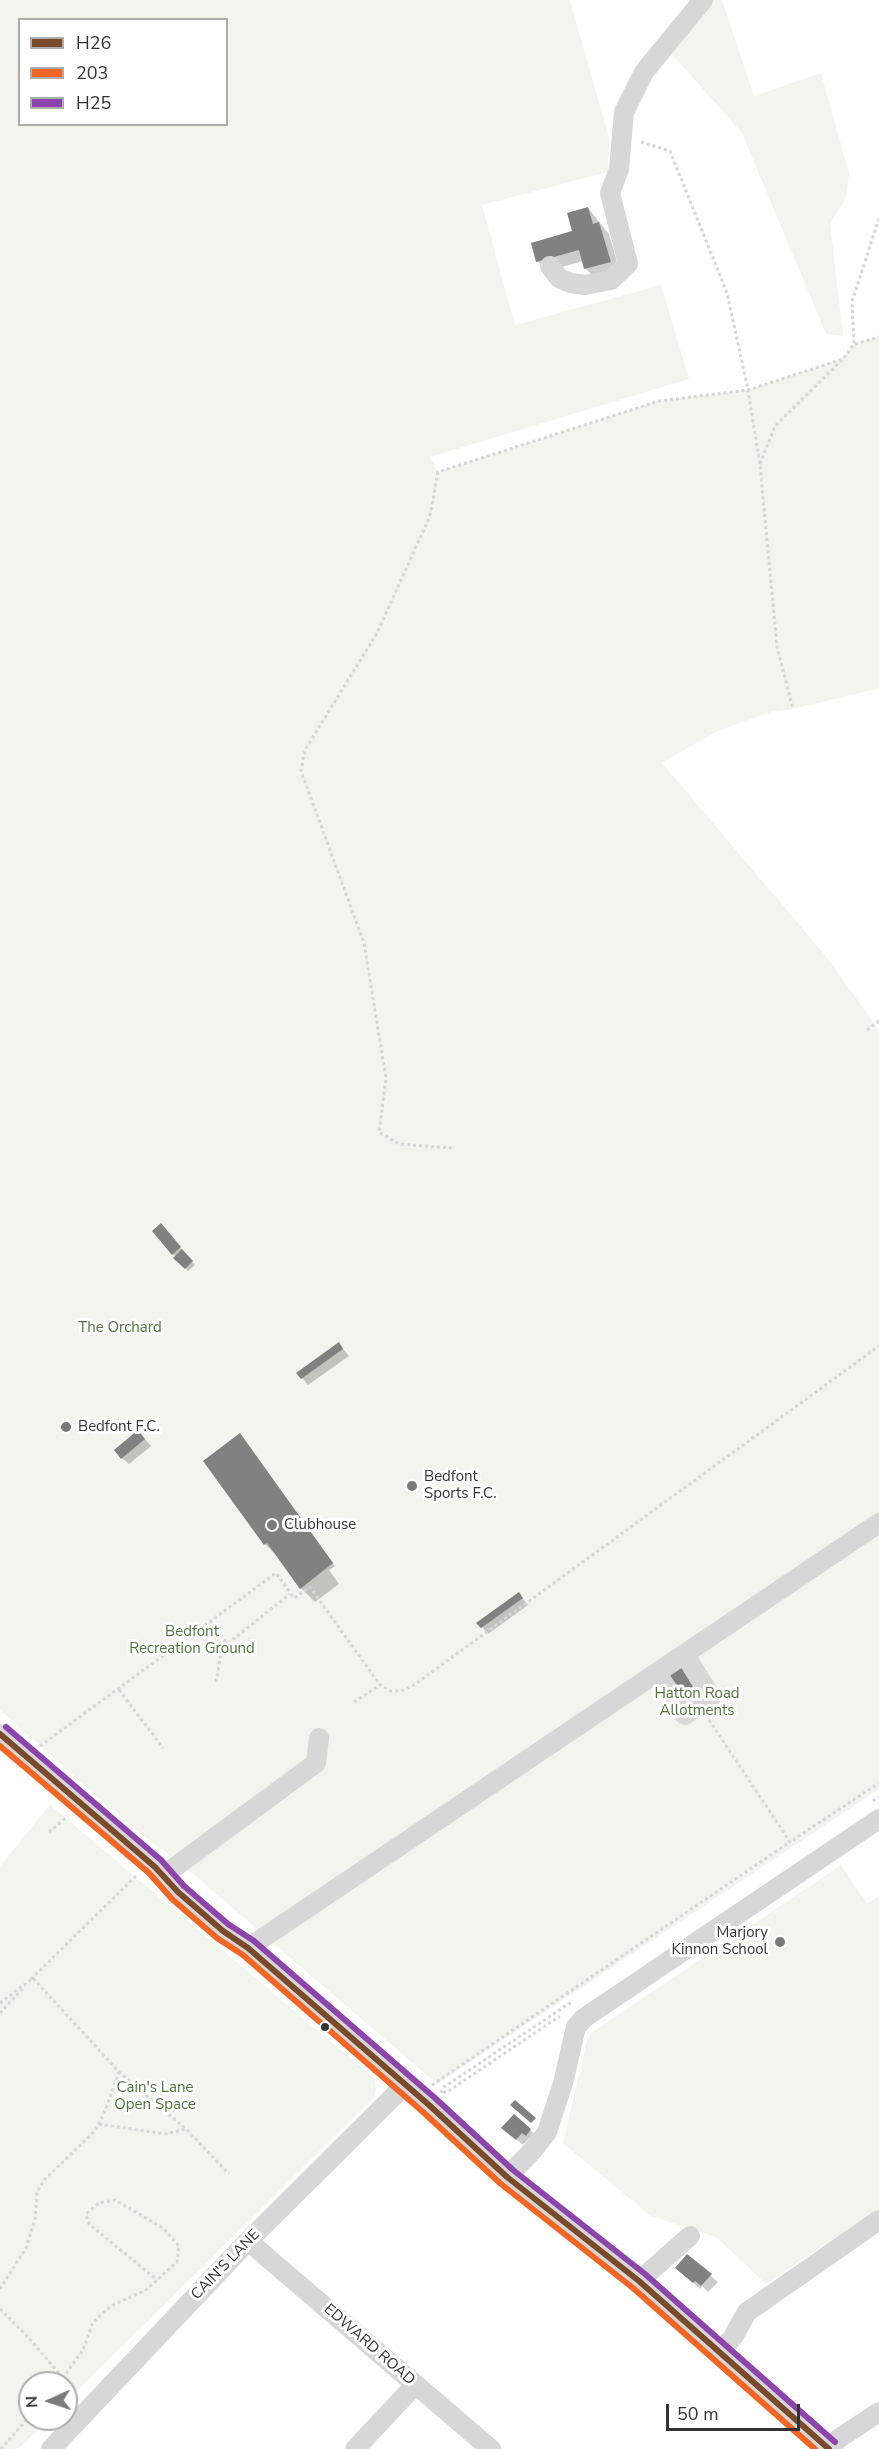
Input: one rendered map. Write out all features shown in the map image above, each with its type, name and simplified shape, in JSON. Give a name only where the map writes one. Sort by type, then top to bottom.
[{"type":"street","points":[[550,266],[559,278],[585,285],[611,280],[628,264],[610,194],[619,169],[624,112],[644,72],[703,0]]},
{"type":"street","points":[[249,1948],[879,1523]]},
{"type":"street","points":[[657,1674],[685,1715],[711,1697],[685,1655]]},
{"type":"street","points":[[0,1734],[157,1869],[178,1892],[223,1931],[249,1948],[421,2098],[507,2177],[639,2281],[721,2351],[829,2449],[838,2439],[879,2412]]},
{"type":"street","points":[[157,1869],[173,1866],[316,1763],[319,1738]]},
{"type":"street","points":[[507,2177],[547,2132],[563,2083],[576,2027],[584,2018],[879,1819]]},
{"type":"street","name":"CAIN'S LANE","points":[[51,2449],[248,2241],[405,2085]]},
{"type":"street","points":[[721,2351],[733,2337],[747,2312],[879,2220]]},
{"type":"street","points":[[639,2281],[690,2236]]},
{"type":"street","name":"EDWARD ROAD","points":[[248,2241],[491,2449]]},
{"type":"street","points":[[355,2449],[415,2385]]},
{"type":"path","points":[[622,136],[670,151],[727,293],[748,390],[760,465],[777,647],[793,709]]},
{"type":"path","points":[[854,344],[852,302],[879,218]]},
{"type":"path","points":[[760,465],[775,426],[854,344],[879,337]]},
{"type":"path","points":[[452,1148],[399,1144],[379,1132],[386,1078],[364,944],[301,771],[305,750],[377,633],[430,516],[438,472],[658,401],[748,390],[843,358]]},
{"type":"path","points":[[867,1030],[879,1021]]},
{"type":"path","points":[[27,1757],[276,1573],[294,1598],[310,1587],[380,1685],[396,1692],[414,1685],[879,1346]]},
{"type":"path","points":[[216,1682],[222,1648],[291,1594]]},
{"type":"path","points":[[210,1620],[227,1644]]},
{"type":"path","points":[[354,1702],[380,1685]]},
{"type":"path","points":[[118,1689],[163,1748]]},
{"type":"path","points":[[699,1705],[790,1842]]},
{"type":"path","points":[[421,2098],[435,2082],[879,1783]]},
{"type":"path","points":[[0,2003],[33,1978],[157,1869]]},
{"type":"path","points":[[0,2013],[33,1978]]},
{"type":"path","points":[[33,1978],[119,2072],[186,2129],[229,2174]]},
{"type":"path","points":[[0,2289],[26,2248],[35,2219],[37,2192],[44,2180],[95,2131],[105,2112],[119,2072]]},
{"type":"path","points":[[99,2124],[165,2134],[186,2129]]},
{"type":"path","points":[[68,2371],[84,2350],[93,2322],[111,2306],[146,2290],[177,2262],[179,2246],[163,2228],[115,2200],[99,2203],[86,2214],[90,2224],[157,2280]]},
{"type":"path","points":[[0,2309],[57,2371]]},
{"type":"path","points":[[1,2449],[18,2430]]},
{"type":"green space","points":[[0,0],[570,0],[609,138],[608,172],[482,205],[515,325],[661,285],[689,379],[430,457],[438,472],[659,401],[748,390],[843,359],[854,344],[879,337],[879,688],[793,709],[774,711],[717,731],[662,763],[825,955],[879,1030],[879,1789],[437,2084],[185,1867],[126,1822],[0,1710]]},
{"type":"green space","points":[[703,0],[722,0],[754,96],[821,73],[849,173],[846,198],[830,223],[843,336],[826,334],[742,133],[665,46]]},
{"type":"green space","name":"Cain's Lane Open Space","points":[[50,1805],[374,2078],[376,2088],[375,2096],[78,2390],[78,2371],[18,2371],[18,2431],[37,2431],[18,2449],[0,2449],[0,1866]]},
{"type":"green space","name":"Marjory Kinnon School","points":[[841,1865],[867,1904],[879,1896],[879,2209],[766,2284],[716,2237],[651,2216],[563,2143],[587,2040],[591,2033]]},
{"type":"building","points":[[588,207],[593,224],[599,222],[611,262],[584,269],[579,250],[536,262],[531,243],[572,231],[567,213]]},
{"type":"building","points":[[161,1223],[181,1247],[172,1255],[152,1231]]},
{"type":"building","points":[[182,1249],[193,1261],[185,1269],[173,1258]]},
{"type":"building","points":[[339,1342],[343,1349],[301,1379],[296,1373]]},
{"type":"building","points":[[138,1430],[145,1439],[121,1459],[114,1450]]},
{"type":"building","name":"Clubhouse","points":[[240,1433],[333,1563],[300,1589],[267,1543],[264,1545],[203,1461]]},
{"type":"building","points":[[519,1592],[523,1598],[481,1628],[476,1623]]},
{"type":"building","points":[[683,1665],[702,1695],[684,1706],[666,1676]]},
{"type":"building","points":[[515,2100],[536,2118],[531,2123],[510,2105]]},
{"type":"building","points":[[514,2114],[531,2129],[526,2136],[522,2133],[516,2140],[501,2128]]},
{"type":"building","points":[[687,2254],[712,2274],[701,2286],[695,2281],[693,2283],[675,2268]]},
{"type":"transit line","name":"H25","points":[[6,1727],[161,1860],[184,1886],[228,1924],[254,1941],[435,2098],[513,2170],[645,2274],[835,2442]]},
{"type":"transit line","name":"H26","points":[[0,1734],[155,1867],[178,1892],[223,1931],[248,1948],[429,2105],[507,2177],[639,2281],[829,2449]]},
{"type":"transit line","name":"203","points":[[0,1746],[149,1873],[172,1899],[217,1938],[243,1955],[423,2112],[501,2184],[633,2288],[815,2449]]},
{"type":"place","name":"Bedfont F.C.","points":[[66,1427]]},
{"type":"place","name":"Bedfont Sports F.C.","points":[[412,1486]]},
{"type":"place","name":"Clubhouse","points":[[272,1525]]},
{"type":"place","name":"Marjory Kinnon School","points":[[780,1942]]},
{"type":"park label","name":"The Orchard","points":[[120,1328]]},
{"type":"park label","name":"Bedfont Recreation Ground","points":[[192,1640]]},
{"type":"park label","name":"Hatton Road Allotments","points":[[697,1702]]}]
